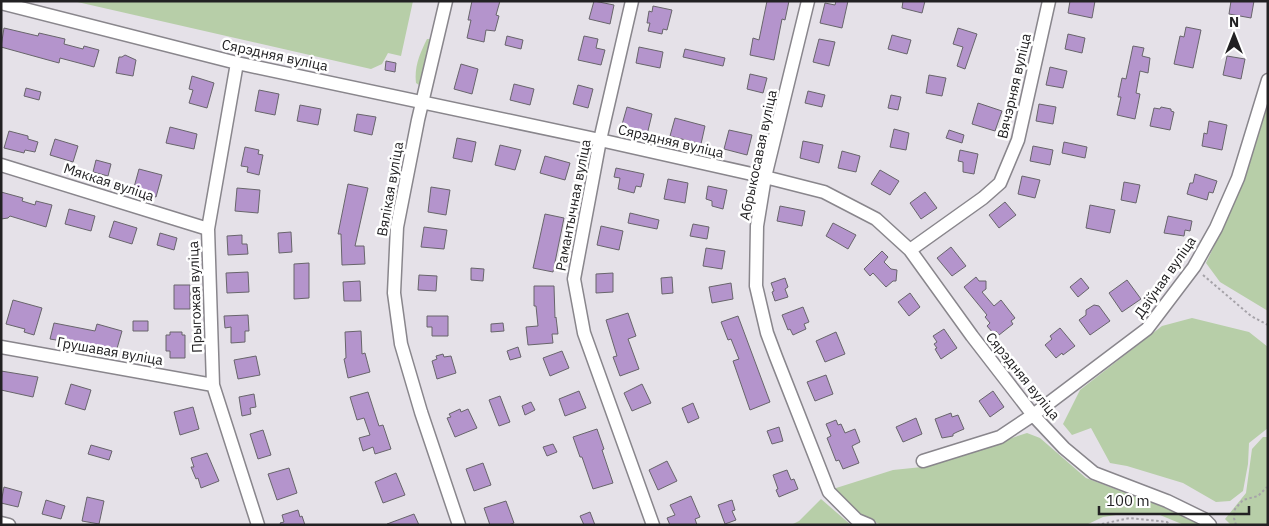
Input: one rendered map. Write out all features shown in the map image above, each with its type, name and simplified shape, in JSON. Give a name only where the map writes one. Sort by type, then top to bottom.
[{"type":"street","name":"Вялікая вуліца","points":[[446,1],[418,120],[397,227],[394,293],[401,344],[421,412],[460,525]]},
{"type":"street","name":"Рамантычная вуліца","points":[[632,1],[600,140],[574,279],[584,333],[653,525]]},
{"type":"street","name":"Абрыкосавая вуліца","points":[[808,1],[765,177],[758,226],[756,286],[767,333],[830,492],[857,520],[869,525]]},
{"type":"street","name":"Вячэрняя вуліца","points":[[910,250],[1000,183],[1018,140],[1049,1]]},
{"type":"street","name":"Сярэдняя вуліца","points":[[1,3],[237,63],[600,140],[824,192],[876,219],[910,250],[972,336],[1033,415],[1064,448],[1094,473],[1167,501],[1204,519],[1210,525]]},
{"type":"street","name":"Прыгожая вуліца","points":[[237,63],[208,229],[213,385],[258,525]]},
{"type":"street","name":"Дзіўная вуліца","points":[[923,461],[1000,437],[1033,415],[1146,330],[1194,267],[1216,228],[1238,178],[1268,80]]},
{"type":"street","name":"Мяккая вуліца","points":[[1,165],[208,229]]},
{"type":"street","name":"Грушавая вуліца","points":[[1,347],[213,385]]},
{"type":"street","points":[[1,523],[9,525]]},
{"type":"path","points":[[1194,267],[1251,316],[1268,325]]},
{"type":"path","points":[[1267,485],[1268,490]]},
{"type":"path","points":[[1236,525],[1234,518],[1235,509],[1243,500],[1258,496],[1267,485]]},
{"type":"path","points":[[1097,525],[1130,518],[1167,522],[1171,525]]},
{"type":"green space","points":[[73,1],[413,1],[401,56],[388,53],[382,64],[371,69]]},
{"type":"green space","points":[[427,39],[436,39],[422,87],[416,83],[416,71]]},
{"type":"green space","points":[[1268,105],[1268,311],[1220,282],[1206,263],[1230,213]]},
{"type":"green space","points":[[1192,318],[1249,332],[1268,347],[1268,428],[1249,443],[1248,464],[1243,491],[1230,501],[1216,502],[1183,483],[1127,466],[1110,463],[1091,428],[1072,435],[1063,424],[1080,390],[1162,326]]},
{"type":"green space","points":[[1027,433],[1040,438],[1086,478],[1171,510],[1204,525],[1184,525],[1160,515],[1129,513],[1103,517],[1086,525],[882,525],[857,515],[833,489],[893,470],[922,467]]},
{"type":"green space","points":[[1263,437],[1268,437],[1268,525],[1231,525],[1225,519],[1246,493],[1252,449]]},
{"type":"green space","points":[[821,499],[851,525],[791,525],[799,521]]},
{"type":"building","points":[[472,1],[500,1],[496,15],[499,16],[495,31],[486,30],[484,42],[467,38],[471,20],[468,20]]},
{"type":"building","points":[[594,1],[614,5],[610,24],[589,19]]},
{"type":"building","points":[[767,1],[789,1],[785,20],[782,19],[774,60],[750,55],[753,38],[759,40]]},
{"type":"building","points":[[836,1],[848,1],[842,28],[820,23],[825,3],[835,5]]},
{"type":"building","points":[[903,1],[925,1],[922,13],[902,8]]},
{"type":"building","points":[[1070,1],[1095,1],[1092,18],[1068,13]]},
{"type":"building","points":[[1231,1],[1254,1],[1251,18],[1229,14]]},
{"type":"building","points":[[653,6],[672,10],[667,30],[663,29],[662,34],[648,31],[650,23],[647,23],[649,11],[652,12]]},
{"type":"building","points":[[1186,27],[1201,30],[1193,68],[1174,64],[1180,36],[1184,37]]},
{"type":"building","points":[[4,28],[38,36],[39,33],[65,39],[64,44],[83,49],[84,46],[99,50],[94,67],[60,58],[59,63],[1,47]]},
{"type":"building","points":[[958,28],[977,34],[965,69],[957,66],[963,47],[953,44]]},
{"type":"building","points":[[1068,34],[1085,38],[1082,53],[1065,49]]},
{"type":"building","points":[[892,35],[911,40],[907,54],[888,49]]},
{"type":"building","points":[[507,36],[523,40],[521,49],[505,45]]},
{"type":"building","points":[[584,36],[598,39],[596,48],[605,50],[601,65],[578,60]]},
{"type":"building","points":[[819,39],[835,42],[829,66],[813,62]]},
{"type":"building","points":[[1133,46],[1144,48],[1142,56],[1150,58],[1148,73],[1140,71],[1136,93],[1140,94],[1135,119],[1117,115],[1121,97],[1118,97],[1122,78],[1126,79]]},
{"type":"building","points":[[639,47],[663,52],[660,68],[636,63]]},
{"type":"building","points":[[685,49],[725,58],[723,66],[683,57]]},
{"type":"building","points":[[125,55],[136,60],[133,76],[116,73],[119,57]]},
{"type":"building","points":[[1227,56],[1245,59],[1241,79],[1223,75]]},
{"type":"building","points":[[386,61],[396,63],[395,72],[385,70]]},
{"type":"building","points":[[461,64],[478,69],[472,94],[454,89]]},
{"type":"building","points":[[1050,67],[1067,71],[1063,88],[1046,85]]},
{"type":"building","points":[[750,74],[767,78],[763,93],[747,89]]},
{"type":"building","points":[[929,75],[946,78],[942,96],[926,93]]},
{"type":"building","points":[[192,76],[214,83],[207,108],[189,103],[193,90],[189,89]]},
{"type":"building","points":[[514,84],[534,89],[530,105],[510,100]]},
{"type":"building","points":[[578,85],[593,89],[588,108],[573,104]]},
{"type":"building","points":[[26,88],[41,92],[39,100],[24,96]]},
{"type":"building","points":[[259,90],[279,94],[275,115],[255,111]]},
{"type":"building","points":[[808,91],[825,95],[822,107],[805,103]]},
{"type":"building","points":[[891,95],[901,97],[898,110],[888,108]]},
{"type":"building","points":[[978,103],[1002,111],[995,131],[972,124]]},
{"type":"building","points":[[1039,104],[1056,107],[1053,124],[1036,121]]},
{"type":"building","points":[[300,105],[321,109],[318,125],[297,121]]},
{"type":"building","points":[[627,107],[652,114],[647,135],[621,128]]},
{"type":"building","points":[[1161,107],[1171,109],[1174,112],[1170,130],[1150,126],[1154,108],[1160,109]]},
{"type":"building","points":[[357,114],[376,117],[372,135],[354,131]]},
{"type":"building","points":[[675,118],[705,126],[701,144],[670,136]]},
{"type":"building","points":[[1209,121],[1227,125],[1222,150],[1202,146],[1204,133],[1207,134]]},
{"type":"building","points":[[170,127],[197,134],[194,149],[166,143]]},
{"type":"building","points":[[894,129],[909,133],[906,150],[890,147]]},
{"type":"building","points":[[729,130],[752,135],[747,155],[724,149]]},
{"type":"building","points":[[949,130],[964,135],[962,143],[946,138]]},
{"type":"building","points":[[9,131],[28,136],[28,139],[38,142],[35,152],[25,150],[24,153],[4,148]]},
{"type":"building","points":[[457,138],[476,142],[472,162],[453,158]]},
{"type":"building","points":[[55,139],[78,146],[73,162],[50,155]]},
{"type":"building","points":[[803,141],[823,145],[819,163],[800,158]]},
{"type":"building","points":[[1064,142],[1087,147],[1085,158],[1062,153]]},
{"type":"building","points":[[500,145],[521,150],[515,170],[495,165]]},
{"type":"building","points":[[1033,146],[1053,150],[1050,165],[1030,161]]},
{"type":"building","points":[[245,147],[259,150],[258,154],[263,155],[259,175],[247,172],[248,167],[241,166]]},
{"type":"building","points":[[960,150],[978,154],[974,174],[963,172],[963,162],[958,161]]},
{"type":"building","points":[[842,151],[860,156],[856,172],[838,168]]},
{"type":"building","points":[[545,156],[570,163],[565,180],[540,173]]},
{"type":"building","points":[[96,160],[111,164],[108,176],[93,172]]},
{"type":"building","points":[[616,168],[644,174],[641,187],[636,186],[634,193],[618,189],[620,178],[614,177]]},
{"type":"building","points":[[139,169],[162,175],[156,197],[133,191]]},
{"type":"building","points":[[880,170],[899,181],[890,195],[871,184]]},
{"type":"building","points":[[1195,174],[1217,181],[1213,193],[1209,192],[1207,200],[1187,194]]},
{"type":"building","points":[[1022,176],[1040,180],[1035,198],[1018,194]]},
{"type":"building","points":[[668,179],[688,183],[685,203],[664,199]]},
{"type":"building","points":[[1124,182],[1140,185],[1136,203],[1121,200]]},
{"type":"building","points":[[348,184],[368,188],[355,246],[364,246],[365,264],[342,265],[341,234],[338,234]]},
{"type":"building","points":[[708,186],[727,190],[723,209],[712,206],[712,201],[706,199]]},
{"type":"building","points":[[431,187],[450,190],[446,215],[428,212]]},
{"type":"building","points":[[237,188],[260,190],[258,213],[235,211]]},
{"type":"building","points":[[1,192],[23,198],[22,201],[35,205],[36,201],[52,205],[46,227],[10,216],[1,219]]},
{"type":"building","points":[[925,192],[937,208],[921,219],[910,203]]},
{"type":"building","points":[[1005,202],[1016,215],[999,228],[989,215]]},
{"type":"building","points":[[1090,205],[1115,210],[1110,233],[1086,228]]},
{"type":"building","points":[[780,206],[805,211],[802,226],[777,221]]},
{"type":"building","points":[[69,209],[95,216],[91,231],[65,224]]},
{"type":"building","points":[[630,213],[659,220],[657,229],[628,223]]},
{"type":"building","points":[[545,214],[564,218],[553,272],[533,268]]},
{"type":"building","points":[[1168,216],[1192,221],[1190,231],[1185,230],[1184,236],[1164,233]]},
{"type":"building","points":[[114,221],[137,228],[132,244],[109,237]]},
{"type":"building","points":[[833,223],[856,235],[848,249],[826,236]]},
{"type":"building","points":[[693,224],[709,227],[707,239],[690,236]]},
{"type":"building","points":[[601,226],[623,231],[619,250],[597,245]]},
{"type":"building","points":[[424,227],[447,230],[444,249],[421,247]]},
{"type":"building","points":[[291,232],[292,252],[279,253],[278,233]]},
{"type":"building","points":[[160,233],[177,238],[174,250],[157,245]]},
{"type":"building","points":[[242,235],[242,244],[247,244],[248,254],[228,255],[227,236]]},
{"type":"building","points":[[951,247],[966,266],[952,276],[937,258]]},
{"type":"building","points":[[706,248],[725,251],[722,269],[703,266]]},
{"type":"building","points":[[882,251],[888,257],[884,262],[891,269],[897,270],[896,281],[893,281],[886,287],[873,273],[870,276],[864,269]]},
{"type":"building","points":[[309,263],[309,298],[294,299],[294,264]]},
{"type":"building","points":[[471,268],[484,269],[483,281],[471,280]]},
{"type":"building","points":[[248,272],[249,292],[227,293],[226,273]]},
{"type":"building","points":[[613,273],[613,292],[596,293],[596,274]]},
{"type":"building","points":[[419,275],[437,276],[436,291],[418,290]]},
{"type":"building","points":[[672,277],[673,293],[662,294],[661,278]]},
{"type":"building","points":[[976,277],[979,281],[986,281],[986,289],[982,292],[994,306],[1001,300],[1015,318],[1011,321],[1013,324],[999,335],[996,331],[994,334],[987,326],[990,323],[985,317],[987,315],[964,287]]},
{"type":"building","points":[[785,278],[788,287],[785,289],[788,297],[775,301],[771,283]]},
{"type":"building","points":[[1081,278],[1089,288],[1078,297],[1070,287]]},
{"type":"building","points":[[1127,280],[1141,299],[1122,312],[1109,293]]},
{"type":"building","points":[[360,281],[361,301],[344,301],[343,282]]},
{"type":"building","points":[[731,283],[733,299],[712,303],[709,287]]},
{"type":"building","points":[[174,285],[190,285],[190,309],[174,309]]},
{"type":"building","points":[[534,286],[554,286],[555,318],[558,334],[552,334],[553,343],[528,345],[526,327],[538,326],[536,306],[534,306]]},
{"type":"building","points":[[910,293],[920,307],[909,316],[898,302]]},
{"type":"building","points":[[13,300],[42,308],[34,335],[24,332],[25,329],[6,324]]},
{"type":"building","points":[[1094,305],[1099,306],[1110,321],[1090,335],[1079,320],[1086,315],[1086,310]]},
{"type":"building","points":[[803,307],[809,322],[804,324],[806,329],[793,335],[790,329],[788,330],[782,315]]},
{"type":"building","points":[[628,313],[636,336],[628,339],[639,369],[620,376],[613,357],[617,356],[606,320]]},
{"type":"building","points":[[248,315],[249,331],[245,331],[245,342],[231,343],[231,327],[225,328],[224,316]]},
{"type":"building","points":[[427,316],[448,316],[448,336],[432,336],[432,327],[427,327]]},
{"type":"building","points":[[738,316],[770,402],[750,410],[733,361],[739,359],[731,339],[728,340],[721,322]]},
{"type":"building","points":[[133,321],[148,321],[148,331],[133,331]]},
{"type":"building","points":[[54,323],[95,331],[97,324],[122,331],[116,352],[80,342],[80,344],[50,339]]},
{"type":"building","points":[[503,323],[504,331],[491,332],[491,324]]},
{"type":"building","points":[[1060,328],[1075,346],[1056,358],[1045,345],[1052,339],[1050,336]]},
{"type":"building","points":[[944,329],[957,348],[941,359],[935,349],[937,348],[934,344],[937,342],[933,336]]},
{"type":"building","points":[[361,331],[362,354],[365,353],[370,372],[348,378],[344,359],[346,358],[345,332]]},
{"type":"building","points":[[170,332],[182,332],[182,335],[185,335],[185,358],[170,358],[170,351],[166,351],[166,335],[170,335]]},
{"type":"building","points":[[836,332],[845,354],[825,362],[816,341]]},
{"type":"building","points":[[518,347],[521,357],[510,360],[507,351]]},
{"type":"building","points":[[562,351],[569,368],[550,376],[543,358]]},
{"type":"building","points":[[443,354],[444,357],[451,356],[456,373],[437,379],[432,361],[437,359],[436,356]]},
{"type":"building","points":[[256,356],[260,375],[238,379],[234,360]]},
{"type":"building","points":[[1,371],[38,377],[33,397],[1,390]]},
{"type":"building","points":[[826,375],[833,394],[815,401],[807,382]]},
{"type":"building","points":[[71,384],[91,390],[85,410],[65,404]]},
{"type":"building","points":[[642,384],[651,403],[632,411],[624,393]]},
{"type":"building","points":[[579,391],[586,408],[565,416],[559,399]]},
{"type":"building","points":[[993,391],[1004,407],[990,417],[979,401]]},
{"type":"building","points":[[368,392],[379,426],[383,425],[391,449],[375,454],[373,447],[363,451],[359,438],[370,435],[364,418],[357,420],[350,397]]},
{"type":"building","points":[[254,394],[256,407],[250,408],[251,414],[242,416],[239,397]]},
{"type":"building","points":[[500,396],[510,422],[499,426],[489,400]]},
{"type":"building","points":[[531,402],[535,410],[525,415],[522,406]]},
{"type":"building","points":[[693,403],[699,418],[688,423],[682,408]]},
{"type":"building","points":[[193,407],[199,429],[180,435],[174,412]]},
{"type":"building","points":[[460,409],[461,412],[468,409],[477,428],[455,437],[447,418],[451,417],[449,414]]},
{"type":"building","points":[[951,413],[952,417],[958,415],[964,429],[953,434],[953,436],[942,438],[935,419]]},
{"type":"building","points":[[916,418],[922,434],[903,442],[896,427]]},
{"type":"building","points":[[836,420],[838,425],[841,424],[845,433],[855,429],[860,442],[852,446],[859,463],[843,469],[839,460],[836,461],[827,438],[831,436],[826,424]]},
{"type":"building","points":[[779,427],[783,441],[772,444],[767,431]]},
{"type":"building","points":[[597,429],[613,483],[593,489],[573,437]]},
{"type":"building","points":[[263,430],[271,455],[258,459],[250,434]]},
{"type":"building","points":[[553,444],[557,452],[547,456],[543,447]]},
{"type":"building","points":[[91,445],[112,451],[109,460],[88,454]]},
{"type":"building","points":[[207,453],[219,481],[201,488],[198,478],[196,479],[191,467],[194,467],[191,458]]},
{"type":"building","points":[[667,461],[677,481],[658,490],[649,470]]},
{"type":"building","points":[[483,463],[491,485],[474,491],[466,469]]},
{"type":"building","points":[[289,468],[297,493],[277,500],[268,474]]},
{"type":"building","points":[[787,470],[791,480],[794,479],[798,489],[779,497],[773,475]]},
{"type":"building","points":[[396,473],[405,495],[383,503],[375,482]]},
{"type":"building","points":[[4,487],[22,492],[18,507],[1,503]]},
{"type":"building","points":[[691,496],[700,517],[695,519],[697,525],[670,525],[667,518],[675,515],[670,505]]},
{"type":"building","points":[[87,497],[104,501],[99,524],[82,521]]},
{"type":"building","points":[[46,500],[65,506],[61,519],[42,514]]},
{"type":"building","points":[[732,500],[735,510],[732,511],[736,520],[725,524],[718,505]]},
{"type":"building","points":[[506,501],[514,523],[490,525],[484,508]]},
{"type":"building","points":[[298,510],[305,525],[281,525],[280,523],[284,522],[282,515]]},
{"type":"building","points":[[590,512],[595,525],[584,525],[580,516]]},
{"type":"building","points":[[414,514],[419,525],[387,525],[387,524]]}]
